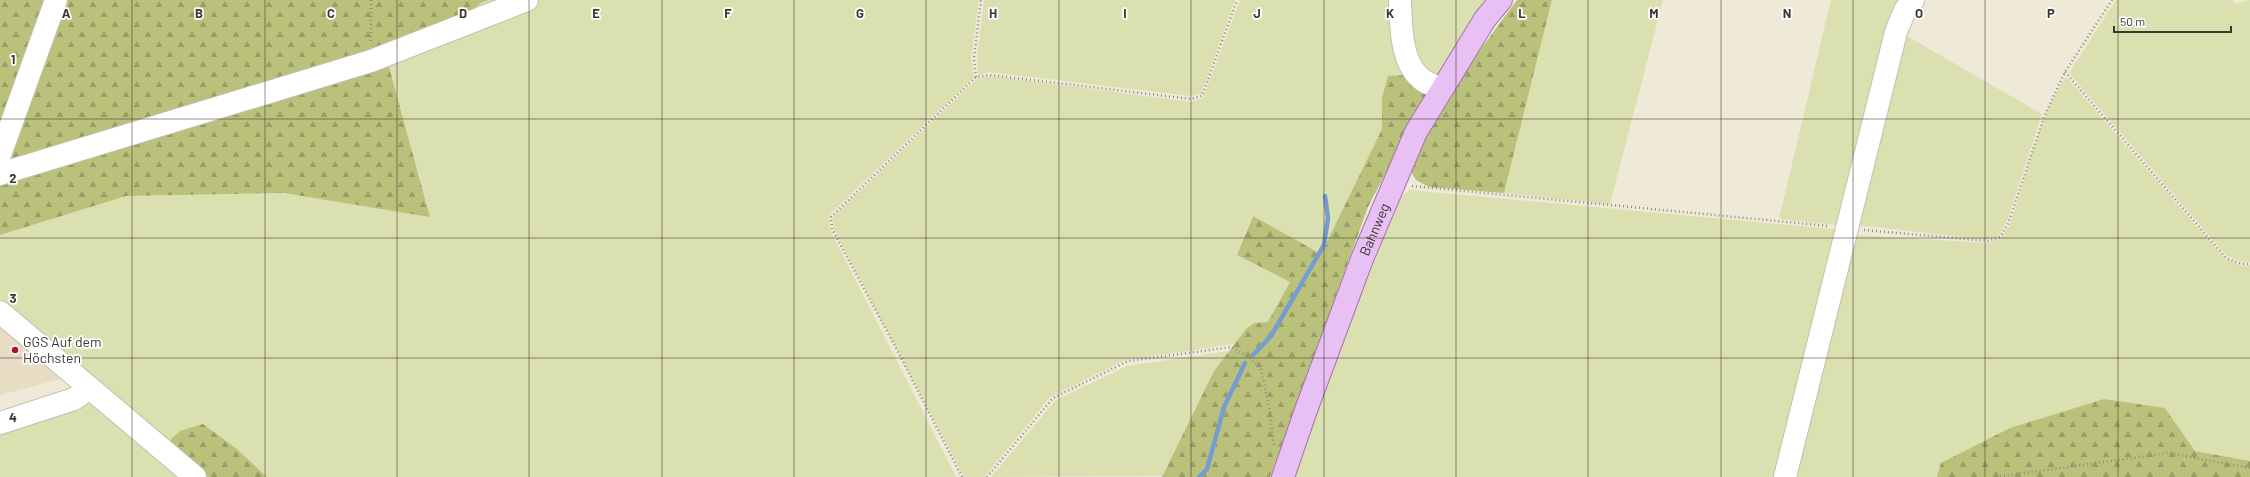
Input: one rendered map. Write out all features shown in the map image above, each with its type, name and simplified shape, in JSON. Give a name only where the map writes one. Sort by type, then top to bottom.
[{"type":"main road","name":"Bahnweg","points":[[1286,470],[1362,259],[1416,132],[1485,19],[1501,0]]},
{"type":"street","points":[[0,155],[56,0]]},
{"type":"street","points":[[0,174],[371,61],[526,0]]},
{"type":"street","points":[[1400,0],[1401,26],[1410,64],[1423,81],[1441,89]]},
{"type":"street","points":[[1785,477],[1896,32],[1909,5]]},
{"type":"street","points":[[0,312],[88,389],[195,477]]},
{"type":"street","points":[[0,423],[74,399],[88,389]]},
{"type":"path","points":[[371,0],[371,61]]},
{"type":"path","points":[[976,77],[974,58],[981,0]]},
{"type":"path","points":[[962,477],[896,348],[832,229],[831,217],[976,77],[990,75],[1191,98],[1202,96],[1237,0]]},
{"type":"path","points":[[1394,184],[1442,190],[1988,241],[2000,237],[2008,224],[2044,117],[2065,72],[2112,0]]},
{"type":"path","points":[[2065,72],[2226,258],[2242,264],[2250,264]]},
{"type":"path","points":[[987,477],[1053,398],[1128,361],[1232,347],[1249,357],[1262,369],[1274,444],[1286,470]]},
{"type":"path","points":[[1996,477],[2168,453],[2250,468]]},
{"type":"shaded area","name":"GGS Auf dem Höchsten","points":[[0,322],[61,379],[0,395]]},
{"type":"green space","points":[[0,0],[489,0],[483,2],[389,67],[430,217],[284,193],[126,196],[0,235]]},
{"type":"green space","points":[[490,0],[979,0],[971,58],[974,77],[829,215],[830,230],[956,477],[267,477],[238,450],[203,425],[165,445],[16,319],[0,299],[0,235],[126,196],[284,193],[430,216],[389,67],[483,2]]},
{"type":"green space","points":[[984,0],[1235,0],[1201,94],[1191,96],[989,72],[978,75],[977,58]]},
{"type":"green space","points":[[1240,0],[1395,0],[1405,75],[1382,98],[1382,129],[1321,254],[1252,216],[1237,255],[1290,282],[1268,323],[1246,329],[1234,344],[1125,360],[1050,397],[984,477],[964,477],[834,230],[833,217],[977,79],[990,76],[1191,102],[1203,98]]},
{"type":"green space","points":[[1405,0],[1495,0],[1438,79],[1425,77],[1410,51]]},
{"type":"green space","points":[[1517,0],[1552,0],[1504,193],[1429,187],[1416,180],[1410,170],[1411,161],[1461,76]]},
{"type":"green space","points":[[1552,0],[1663,0],[1610,204],[1504,193]]},
{"type":"green space","points":[[1831,0],[1907,0],[1846,226],[1779,219]]},
{"type":"green space","points":[[2116,0],[2232,0],[2235,4],[2250,0],[2250,262],[2244,262],[2227,256],[2069,73]]},
{"type":"green space","points":[[1900,32],[2042,114],[2007,221],[1999,236],[1987,240],[1858,225]]},
{"type":"green space","points":[[1405,75],[1427,94],[1368,207],[1270,477],[1162,477],[1214,371],[1246,329],[1254,323],[1268,322],[1290,282],[1237,255],[1253,216],[1321,254],[1382,129],[1382,98],[1388,76]]},
{"type":"green space","points":[[2066,77],[2224,258],[2243,266],[2250,265],[2250,461],[2195,451],[2165,408],[1942,463],[1937,477],[1789,477],[1853,235],[1988,243],[2000,239],[2010,225],[2040,130],[2056,93]]},
{"type":"green space","points":[[1409,190],[1843,230],[1780,477],[1294,477],[1308,434],[1398,200]]},
{"type":"green space","points":[[1229,351],[1214,371],[1163,476],[991,477],[1056,400],[1127,366]]},
{"type":"green space","points":[[2104,399],[2165,408],[2195,451],[2250,461],[2250,477],[1937,477],[1941,463],[2010,428]]},
{"type":"green space","points":[[85,402],[101,409],[184,477],[0,477],[0,427]]},
{"type":"green space","points":[[203,424],[238,450],[267,477],[203,477],[165,445],[180,431]]},
{"type":"waterway","points":[[1253,355],[1271,336],[1324,245],[1328,218],[1325,196]]},
{"type":"waterway","points":[[1199,477],[1207,469],[1224,407],[1245,363]]},
{"type":"place","name":"GGS Auf dem Höchsten","points":[[15,350]]}]
